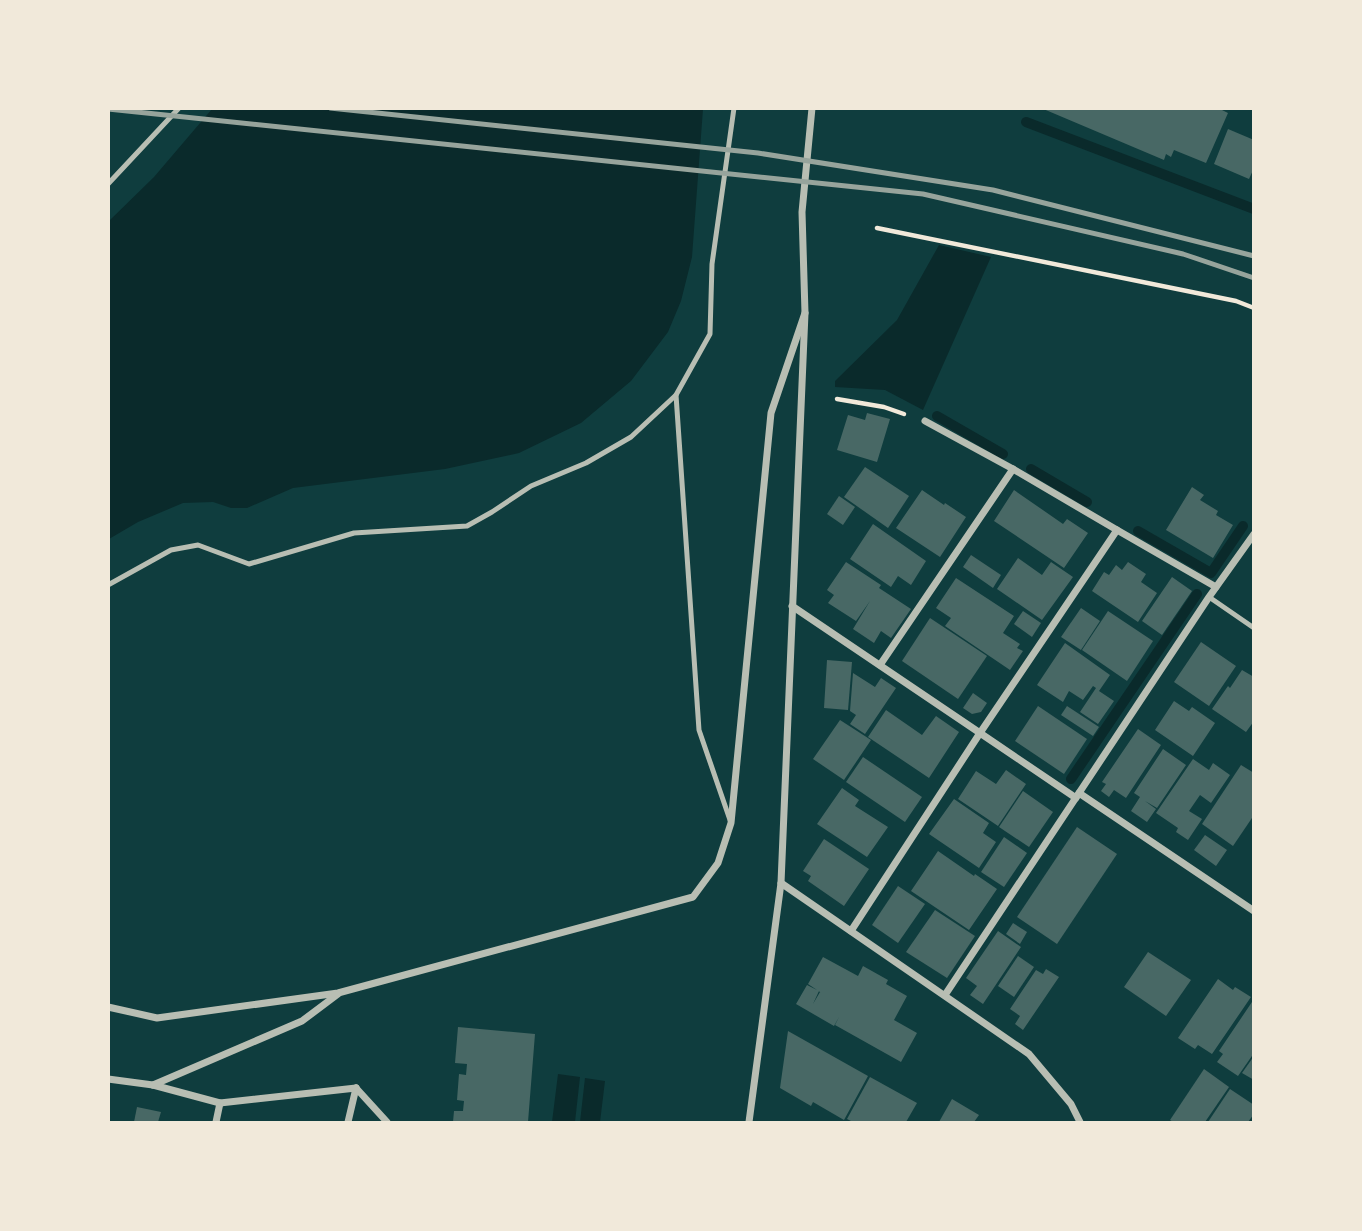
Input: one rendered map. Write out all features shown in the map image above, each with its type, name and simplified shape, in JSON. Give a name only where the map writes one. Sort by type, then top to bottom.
[{"type":"street","points":[[749,1122],[781,883],[805,313],[802,212],[812,108]]},
{"type":"street","points":[[108,1007],[157,1018],[338,993],[693,897],[718,863],[732,823],[771,413],[805,313]]},
{"type":"street","points":[[925,421],[1216,587]]},
{"type":"street","points":[[880,665],[1013,469]]},
{"type":"street","points":[[851,930],[1117,530]]},
{"type":"street","points":[[945,995],[1209,597],[1254,534]]},
{"type":"street","points":[[792,606],[980,733],[1254,911]]},
{"type":"street","points":[[781,883],[1029,1054],[1071,1104],[1080,1122]]},
{"type":"street","points":[[153,1085],[302,1021],[338,993]]},
{"type":"street","points":[[108,1079],[153,1085],[220,1103],[356,1088]]},
{"type":"street","points":[[348,1122],[356,1088]]},
{"type":"street","points":[[356,1088],[387,1122]]},
{"type":"street","points":[[216,1122],[220,1103]]},
{"type":"lane","points":[[108,184],[179,108]]},
{"type":"lane","points":[[108,584],[171,550],[198,545],[248,564],[355,533],[467,526],[531,486],[586,463],[631,436],[676,395],[709,334],[712,264],[734,108]]},
{"type":"lane","points":[[676,395],[699,730],[732,823]]},
{"type":"lane","points":[[1209,597],[1254,628]]},
{"type":"path","points":[[877,228],[1236,301],[1254,308]]},
{"type":"path","points":[[837,398],[884,407],[925,421]]},
{"type":"water","points":[[212,109],[703,109],[692,257],[681,301],[668,332],[631,381],[581,423],[519,453],[445,469],[293,488],[247,508],[231,508],[213,502],[183,503],[138,522],[109,539],[109,221],[154,177]]},
{"type":"water","points":[[939,245],[991,257],[923,410],[885,390],[835,387],[835,381],[897,320]]},
{"type":"water","points":[[558,1074],[580,1077],[575,1122],[552,1122]]},
{"type":"water","points":[[585,1078],[605,1081],[600,1122],[580,1122]]},
{"type":"building","points":[[1041,108],[1218,108],[1228,113],[1206,163],[1174,150],[1171,157],[1166,154],[1164,160]]},
{"type":"building","points":[[1228,129],[1254,140],[1254,168],[1249,179],[1214,164]]},
{"type":"building","points":[[867,413],[890,419],[877,462],[837,450],[848,415],[865,420]]},
{"type":"building","points":[[865,467],[909,496],[888,528],[844,497]]},
{"type":"building","points":[[1192,487],[1204,495],[1200,500],[1218,511],[1216,515],[1233,525],[1213,558],[1166,530]]},
{"type":"building","points":[[922,490],[966,517],[940,557],[896,528]]},
{"type":"building","points":[[1014,490],[1063,524],[1067,519],[1088,533],[1064,568],[994,521]]},
{"type":"building","points":[[839,496],[855,507],[843,525],[827,514]]},
{"type":"building","points":[[873,524],[926,561],[911,585],[898,576],[891,587],[850,559]]},
{"type":"building","points":[[971,555],[1001,575],[993,588],[963,567]]},
{"type":"building","points":[[1018,558],[1042,575],[1051,562],[1073,577],[1042,620],[997,589]]},
{"type":"building","points":[[846,562],[911,609],[891,638],[881,631],[874,643],[853,629],[870,601],[856,621],[828,603],[834,595],[827,590]]},
{"type":"building","points":[[1128,562],[1146,574],[1141,582],[1157,593],[1138,622],[1092,591],[1104,572],[1109,575],[1116,565],[1122,570]]},
{"type":"building","points":[[1172,577],[1192,591],[1162,635],[1142,621]]},
{"type":"building","points":[[956,578],[1014,616],[1003,633],[1020,644],[1017,648],[1023,651],[1010,670],[945,626],[951,618],[936,608]]},
{"type":"building","points":[[1081,608],[1100,621],[1081,650],[1061,637]]},
{"type":"building","points":[[1023,611],[1041,623],[1032,637],[1014,624]]},
{"type":"building","points":[[1108,611],[1153,641],[1127,681],[1082,650]]},
{"type":"building","points":[[930,618],[987,656],[958,699],[902,661]]},
{"type":"building","points":[[1201,642],[1236,666],[1209,706],[1174,682]]},
{"type":"building","points":[[1065,643],[1110,675],[1099,691],[1114,701],[1098,724],[1080,712],[1096,688],[1093,686],[1083,700],[1069,691],[1063,702],[1037,685]]},
{"type":"building","points":[[827,660],[852,662],[848,710],[824,708]]},
{"type":"building","points":[[1242,670],[1254,677],[1254,721],[1246,732],[1212,709]]},
{"type":"building","points":[[853,673],[875,687],[881,678],[896,688],[865,734],[850,724],[856,715],[850,711]]},
{"type":"building","points":[[973,693],[987,703],[981,712],[972,714],[963,708]]},
{"type":"building","points":[[1174,701],[1189,711],[1192,707],[1215,723],[1193,756],[1155,730]]},
{"type":"building","points":[[1038,706],[1087,739],[1064,774],[1015,741]]},
{"type":"building","points":[[1067,706],[1099,727],[1093,736],[1061,715]]},
{"type":"building","points":[[886,710],[922,735],[936,716],[959,732],[929,778],[868,737]]},
{"type":"building","points":[[840,720],[871,740],[844,780],[813,759]]},
{"type":"building","points":[[1138,729],[1161,745],[1126,798],[1114,790],[1109,797],[1101,791],[1106,784],[1102,782]]},
{"type":"building","points":[[1163,749],[1186,765],[1157,808],[1145,801],[1156,809],[1147,822],[1131,811],[1140,797],[1134,793]]},
{"type":"building","points":[[863,757],[922,797],[905,822],[846,782]]},
{"type":"building","points":[[1193,759],[1209,770],[1213,763],[1230,775],[1211,803],[1200,795],[1189,811],[1202,819],[1188,840],[1176,832],[1178,828],[1156,813]]},
{"type":"building","points":[[1241,765],[1254,773],[1254,815],[1233,846],[1202,824]]},
{"type":"building","points":[[1006,770],[1026,784],[998,826],[958,799],[976,771],[996,784]]},
{"type":"building","points":[[842,788],[859,800],[855,806],[888,827],[867,857],[817,824]]},
{"type":"building","points":[[1023,791],[1053,812],[1029,847],[999,827]]},
{"type":"building","points":[[954,799],[989,823],[983,833],[996,842],[979,868],[929,834]]},
{"type":"building","points":[[1077,827],[1117,854],[1057,944],[1017,917]]},
{"type":"building","points":[[1205,835],[1227,850],[1216,866],[1194,850]]},
{"type":"building","points":[[1004,837],[1027,853],[1004,887],[981,872]]},
{"type":"building","points":[[824,839],[869,869],[844,906],[808,881],[811,876],[803,871]]},
{"type":"building","points":[[938,851],[997,889],[969,930],[911,891]]},
{"type":"building","points":[[898,886],[925,904],[898,943],[872,925]]},
{"type":"building","points":[[935,910],[975,936],[947,978],[906,952]]},
{"type":"building","points":[[1013,923],[1027,932],[1020,944],[1006,934]]},
{"type":"building","points":[[998,931],[1021,947],[983,1004],[970,995],[977,986],[966,978]]},
{"type":"building","points":[[1148,952],[1191,980],[1166,1016],[1124,987]]},
{"type":"building","points":[[1018,956],[1034,967],[1014,997],[998,986]]},
{"type":"building","points":[[823,957],[858,976],[863,966],[888,980],[886,984],[907,996],[894,1020],[917,1033],[901,1062],[835,1025],[839,1017],[834,1026],[796,1004],[807,985],[817,990],[808,984]]},
{"type":"building","points":[[1046,969],[1059,977],[1023,1030],[1015,1024],[1020,1016],[1010,1009],[1036,970],[1043,974]]},
{"type":"building","points":[[1218,979],[1233,990],[1235,987],[1251,997],[1212,1054],[1198,1045],[1195,1049],[1178,1038]]},
{"type":"building","points":[[1254,999],[1254,1053],[1238,1076],[1217,1062],[1223,1054],[1219,1051]]},
{"type":"building","points":[[458,1027],[535,1034],[528,1122],[453,1122],[454,1111],[463,1111],[464,1101],[457,1100],[459,1074],[466,1075],[467,1064],[455,1063]]},
{"type":"building","points":[[788,1031],[868,1076],[844,1120],[813,1102],[811,1106],[780,1088]]},
{"type":"building","points":[[1254,1056],[1254,1080],[1242,1073]]},
{"type":"building","points":[[1204,1069],[1229,1087],[1205,1122],[1173,1122],[1170,1120]]},
{"type":"building","points":[[870,1077],[917,1103],[906,1122],[853,1122],[847,1119]]},
{"type":"building","points":[[1230,1089],[1254,1105],[1254,1114],[1248,1122],[1208,1122]]},
{"type":"building","points":[[952,1099],[979,1115],[974,1122],[939,1122]]},
{"type":"building","points":[[137,1107],[161,1112],[158,1122],[134,1122]]},
{"type":"waterway","points":[[1026,122],[1254,209]]},
{"type":"waterway","points":[[937,416],[1003,454]]},
{"type":"waterway","points":[[1031,469],[1087,502]]},
{"type":"waterway","points":[[1138,531],[1211,573],[1243,526]]},
{"type":"waterway","points":[[1071,779],[1197,594]]},
{"type":"railway","points":[[330,108],[758,153],[993,190],[1254,256]]},
{"type":"railway","points":[[108,109],[923,194],[1183,254],[1254,278]]}]
